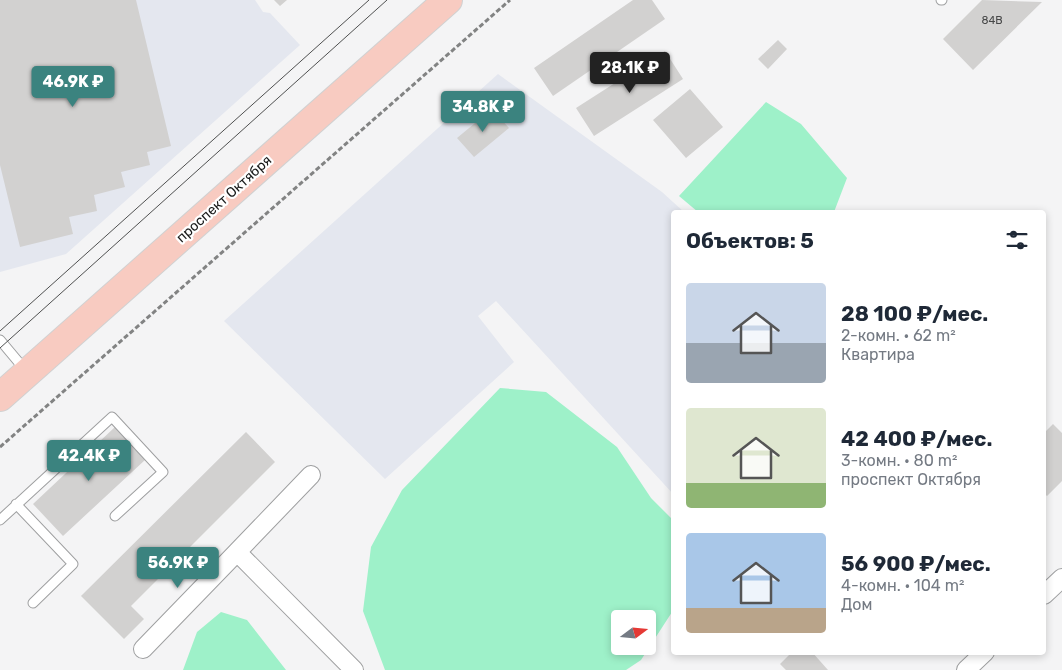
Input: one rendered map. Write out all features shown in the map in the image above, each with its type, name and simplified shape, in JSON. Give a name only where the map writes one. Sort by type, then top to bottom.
[{"type":"main road","name":"проспект Октября","points":[[0,397],[448,0]]},
{"type":"street","points":[[142,649],[311,475]]},
{"type":"street","points":[[237,552],[354,670]]},
{"type":"street","points":[[1046,593],[1062,578]]},
{"type":"street","points":[[966,670],[982,655]]},
{"type":"lane","points":[[0,340],[28,374]]},
{"type":"lane","points":[[0,520],[112,416],[163,472],[115,516]]},
{"type":"lane","points":[[16,504],[73,564],[33,603]]},
{"type":"path","points":[[0,447],[510,0]]},
{"type":"shaded area","points":[[0,0],[255,0],[263,12],[270,13],[300,45],[66,254],[0,272]]},
{"type":"shaded area","points":[[498,74],[662,192],[682,210],[671,210],[671,492],[496,301],[478,316],[514,362],[385,479],[224,321]]},
{"type":"green space","points":[[766,102],[801,124],[847,178],[835,210],[696,210],[679,196]]},
{"type":"green space","points":[[500,388],[546,392],[617,447],[651,498],[671,518],[671,614],[656,637],[656,610],[611,610],[611,655],[644,655],[641,660],[626,670],[385,670],[363,611],[371,547],[402,490]]},
{"type":"green space","points":[[221,612],[247,620],[286,670],[183,670],[197,632]]},
{"type":"building","points":[[0,0],[136,0],[171,146],[147,152],[150,165],[121,172],[125,187],[94,195],[97,211],[69,217],[73,234],[20,247],[0,165]]},
{"type":"building","points":[[274,0],[287,0],[280,6]]},
{"type":"building","points":[[633,0],[652,0],[665,19],[553,96],[534,68]]},
{"type":"building","points":[[982,0],[1042,2],[973,70],[943,39]]},
{"type":"building","points":[[778,40],[787,49],[768,69],[758,59]]},
{"type":"building","points":[[665,51],[683,79],[594,136],[576,108]]},
{"type":"building","points":[[690,89],[723,127],[686,158],[653,120]]},
{"type":"building","points":[[492,109],[509,128],[474,157],[457,138]]},
{"type":"building","points":[[1053,424],[1062,433],[1062,481],[1047,496],[1046,495],[1046,431]]},
{"type":"building","points":[[115,427],[145,460],[63,536],[33,504]]},
{"type":"building","points":[[246,432],[275,462],[131,606],[144,619],[124,639],[81,596]]},
{"type":"building","points":[[789,655],[815,655],[828,670],[786,670],[780,664]]},
{"type":"tram line","points":[[0,331],[369,0]]},
{"type":"tram line","points":[[0,348],[387,0]]}]
